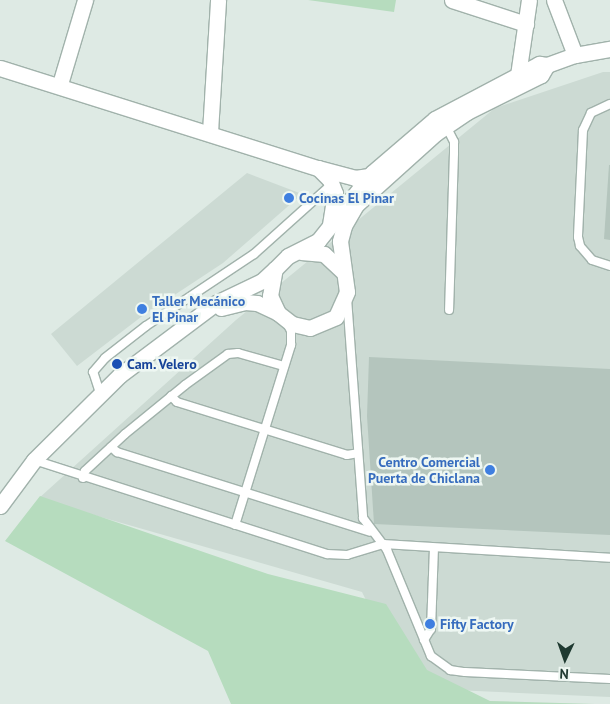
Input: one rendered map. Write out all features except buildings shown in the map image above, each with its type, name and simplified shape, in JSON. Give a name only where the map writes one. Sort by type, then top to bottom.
[{"type":"street","points":[[60,84],[85,0]]},
{"type":"street","points":[[210,132],[218,0]]},
{"type":"street","points":[[452,0],[526,24]]},
{"type":"street","points":[[518,75],[531,1]]},
{"type":"street","points":[[552,2],[575,55]]},
{"type":"street","points":[[524,49],[543,65]]},
{"type":"street","points":[[0,506],[34,460],[100,393],[210,310],[275,269],[297,252],[318,241],[369,176],[443,121],[518,75],[575,55],[610,50]]},
{"type":"street","points":[[210,310],[245,302],[257,303],[281,316],[310,328],[328,323],[341,310],[347,292],[340,241],[344,226],[356,205],[443,121],[541,74],[543,65]]},
{"type":"street","points":[[0,68],[60,84],[318,168],[355,178],[369,176]]},
{"type":"street","points":[[318,168],[332,184],[335,204],[330,225]]},
{"type":"street","points":[[297,252],[324,254],[344,274]]},
{"type":"street","points":[[275,269],[270,296],[281,316]]},
{"type":"lane","points":[[610,104],[592,113],[583,130],[578,237],[580,246],[592,260],[610,266]]},
{"type":"lane","points":[[443,121],[454,153],[448,310]]},
{"type":"lane","points":[[100,393],[93,372],[105,358],[146,326],[254,254],[332,184]]},
{"type":"lane","points":[[347,292],[363,518],[372,533],[383,544],[431,656],[450,670],[610,679]]},
{"type":"lane","points":[[234,525],[292,338],[281,316]]},
{"type":"lane","points":[[83,478],[85,471],[171,396],[231,353],[284,366]]},
{"type":"lane","points":[[171,396],[177,402],[347,454],[358,453]]},
{"type":"lane","points":[[111,447],[117,452],[245,491],[372,533]]},
{"type":"lane","points":[[34,460],[83,478],[339,556],[383,544],[434,549],[610,558]]},
{"type":"lane","points":[[424,640],[431,629],[434,549]]},
{"type":"shaded area","points":[[603,72],[610,72],[610,697],[409,688],[362,592],[38,499],[236,320],[495,108]]},
{"type":"shaded area","points":[[247,173],[302,194],[223,263],[141,317],[77,366],[51,334]]},
{"type":"green space","points":[[308,0],[396,0],[394,12]]},
{"type":"green space","points":[[40,496],[268,574],[386,604],[427,670],[490,701],[595,704],[231,704],[208,651],[5,541]]},
{"type":"place","name":"Cocinas El Pinar","points":[[289,198]]},
{"type":"place","name":"Taller Mecánico El Pinar","points":[[142,309]]},
{"type":"place","name":"Cam. Velero","points":[[117,364]]},
{"type":"place","name":"Centro Comercial Puerta de Chiclana","points":[[490,470]]},
{"type":"place","name":"Fifty Factory","points":[[430,624]]}]
